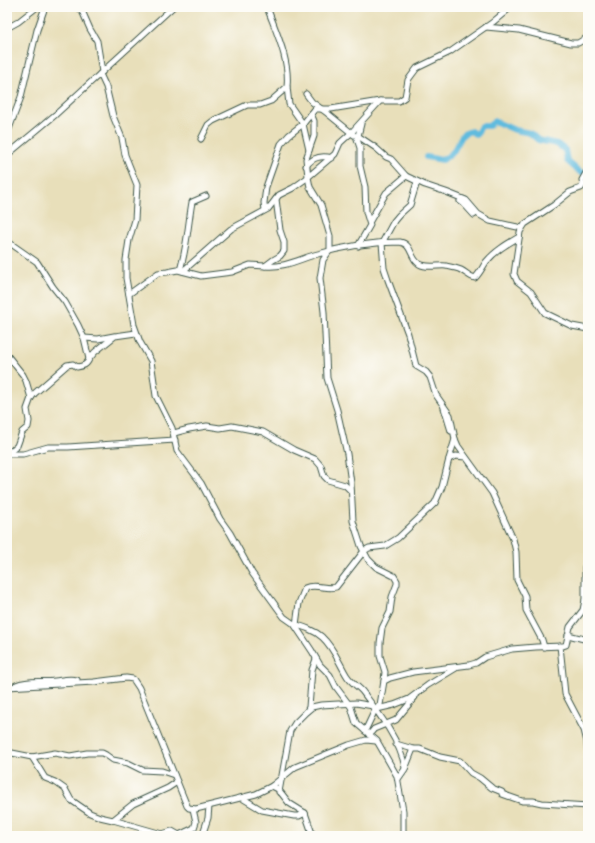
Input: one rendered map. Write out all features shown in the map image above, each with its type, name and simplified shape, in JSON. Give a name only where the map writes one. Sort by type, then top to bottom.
[{"type":"street","points":[[7,28],[18,22],[37,7]]},
{"type":"street","points":[[7,134],[21,97],[38,23],[45,7]]},
{"type":"street","points":[[78,7],[83,13],[97,41],[101,73],[113,116],[122,138],[125,155],[137,185],[135,220],[129,240],[126,260],[126,278],[136,333],[151,362],[156,396],[174,433],[178,451],[201,483],[220,519],[230,532],[252,573],[284,617],[295,624],[311,630],[323,638],[335,654],[347,676],[361,690],[375,708],[403,756],[405,769]]},
{"type":"street","points":[[7,155],[55,115],[173,7]]},
{"type":"street","points":[[267,7],[282,50],[287,72],[289,104],[303,124],[309,150]]},
{"type":"street","points":[[265,210],[264,202],[266,187],[280,144],[303,124],[315,109],[331,109],[402,99],[406,95],[408,80],[417,68],[450,52],[485,27],[504,10],[511,7]]},
{"type":"street","points":[[485,27],[532,32],[554,40],[571,43],[582,42],[588,37]]},
{"type":"street","points":[[201,139],[208,125],[213,121],[247,104],[260,105],[271,101],[287,87]]},
{"type":"street","points":[[306,94],[312,102],[352,133],[391,159],[406,176],[417,182],[454,196],[476,216],[508,226],[522,228]]},
{"type":"street","points":[[182,270],[231,229],[265,210],[279,195],[293,188],[332,158],[340,143],[352,133],[380,101]]},
{"type":"street","points":[[311,114],[314,121],[314,136],[306,156],[306,166],[310,187],[321,205],[326,224],[330,232],[331,247],[323,260],[320,278],[324,316],[327,378],[337,410],[345,445],[351,483],[353,521],[361,546],[372,563],[394,576],[397,581],[392,597],[390,612],[384,622],[380,643],[380,656],[385,672],[380,705],[375,708],[367,733]]},
{"type":"street","points":[[361,123],[358,137],[360,148],[360,166],[365,187],[366,212],[370,221]]},
{"type":"street","points":[[306,166],[311,160],[320,156],[332,158]]},
{"type":"street","points":[[586,173],[582,180],[583,186],[581,188],[570,192],[554,205],[528,221],[522,228],[519,237],[514,274],[515,278],[531,292],[545,313],[572,326],[588,329]]},
{"type":"street","points":[[358,246],[369,230],[370,221],[386,193],[406,176]]},
{"type":"street","points":[[417,182],[410,205],[394,221],[382,243],[384,268],[408,334],[415,363],[419,369],[426,372],[430,377],[436,395],[450,415],[455,438],[465,457],[492,493],[513,539],[516,552],[517,580],[525,596],[526,610],[544,646]]},
{"type":"street","points":[[182,270],[192,202],[206,196]]},
{"type":"street","points":[[266,266],[280,256],[284,251],[284,242],[280,230],[276,199]]},
{"type":"street","points":[[129,294],[158,273],[182,270],[201,276],[232,272],[250,265],[280,266],[329,252],[382,243],[404,243],[410,250],[416,262],[421,265],[452,267],[463,271],[470,278],[475,278],[486,262],[494,254],[519,237]]},
{"type":"street","points":[[7,241],[37,262],[67,305],[84,338],[89,359]]},
{"type":"street","points":[[84,338],[98,339],[136,333]]},
{"type":"street","points":[[7,454],[17,446],[22,432],[28,427],[29,421],[27,409],[31,398],[35,393],[67,365],[73,364],[77,367],[88,362],[95,352],[115,336]]},
{"type":"street","points":[[7,355],[23,375],[31,398]]},
{"type":"street","points":[[174,433],[189,428],[207,426],[220,428],[232,426],[263,432],[294,450],[315,459],[321,466],[324,476],[328,480],[345,485],[351,491]]},
{"type":"street","points":[[416,836],[407,836],[403,832],[403,810],[398,779],[377,741],[356,723],[353,711],[330,676],[316,659],[295,624],[299,603],[305,588],[311,586],[332,589],[336,587],[364,551],[369,548],[385,546],[398,538],[435,503],[442,487],[455,438]]},
{"type":"street","points":[[7,454],[23,454],[48,447],[175,440]]},
{"type":"street","points":[[449,459],[456,456],[465,457]]},
{"type":"street","points":[[384,681],[413,672],[476,663],[485,657],[512,649],[566,645],[573,622],[583,610],[586,599],[585,567],[588,559]]},
{"type":"street","points":[[568,635],[588,640]]},
{"type":"street","points":[[560,646],[564,694],[586,730],[588,759]]},
{"type":"street","points":[[306,712],[308,707],[312,670],[316,659]]},
{"type":"street","points":[[279,792],[290,732],[295,723],[306,712],[316,705],[360,703],[375,708],[404,702],[458,666]]},
{"type":"street","points":[[8,687],[133,678],[139,688],[187,807],[193,809],[256,794],[272,786],[295,767],[364,740],[377,741]]},
{"type":"street","points":[[367,733],[396,720],[423,688]]},
{"type":"street","points":[[396,744],[413,749],[420,749],[444,758],[460,760],[471,774],[480,778],[489,786],[509,797],[522,801],[533,800],[542,803],[588,806]]},
{"type":"street","points":[[398,779],[405,769],[413,749]]},
{"type":"street","points":[[7,752],[32,757],[55,753],[70,756],[87,753],[102,753],[113,760],[128,763],[142,770],[162,771],[174,775]]},
{"type":"street","points":[[32,757],[43,776],[65,789],[71,800],[100,817],[163,835],[172,831],[179,835],[191,830],[195,826],[195,815],[193,809]]},
{"type":"street","points":[[113,820],[133,804],[168,788],[176,782]]},
{"type":"street","points":[[272,786],[289,803],[305,813],[313,836]]},
{"type":"street","points":[[242,798],[262,810],[294,816],[305,813]]},
{"type":"street","points":[[202,836],[208,818],[209,806]]},
{"type":"waterway","points":[[426,157],[443,160],[453,152],[463,134],[471,131],[476,135],[481,126],[489,126],[494,121],[515,130],[530,133],[538,140],[557,144],[565,150],[567,161],[581,173],[588,173]]}]
